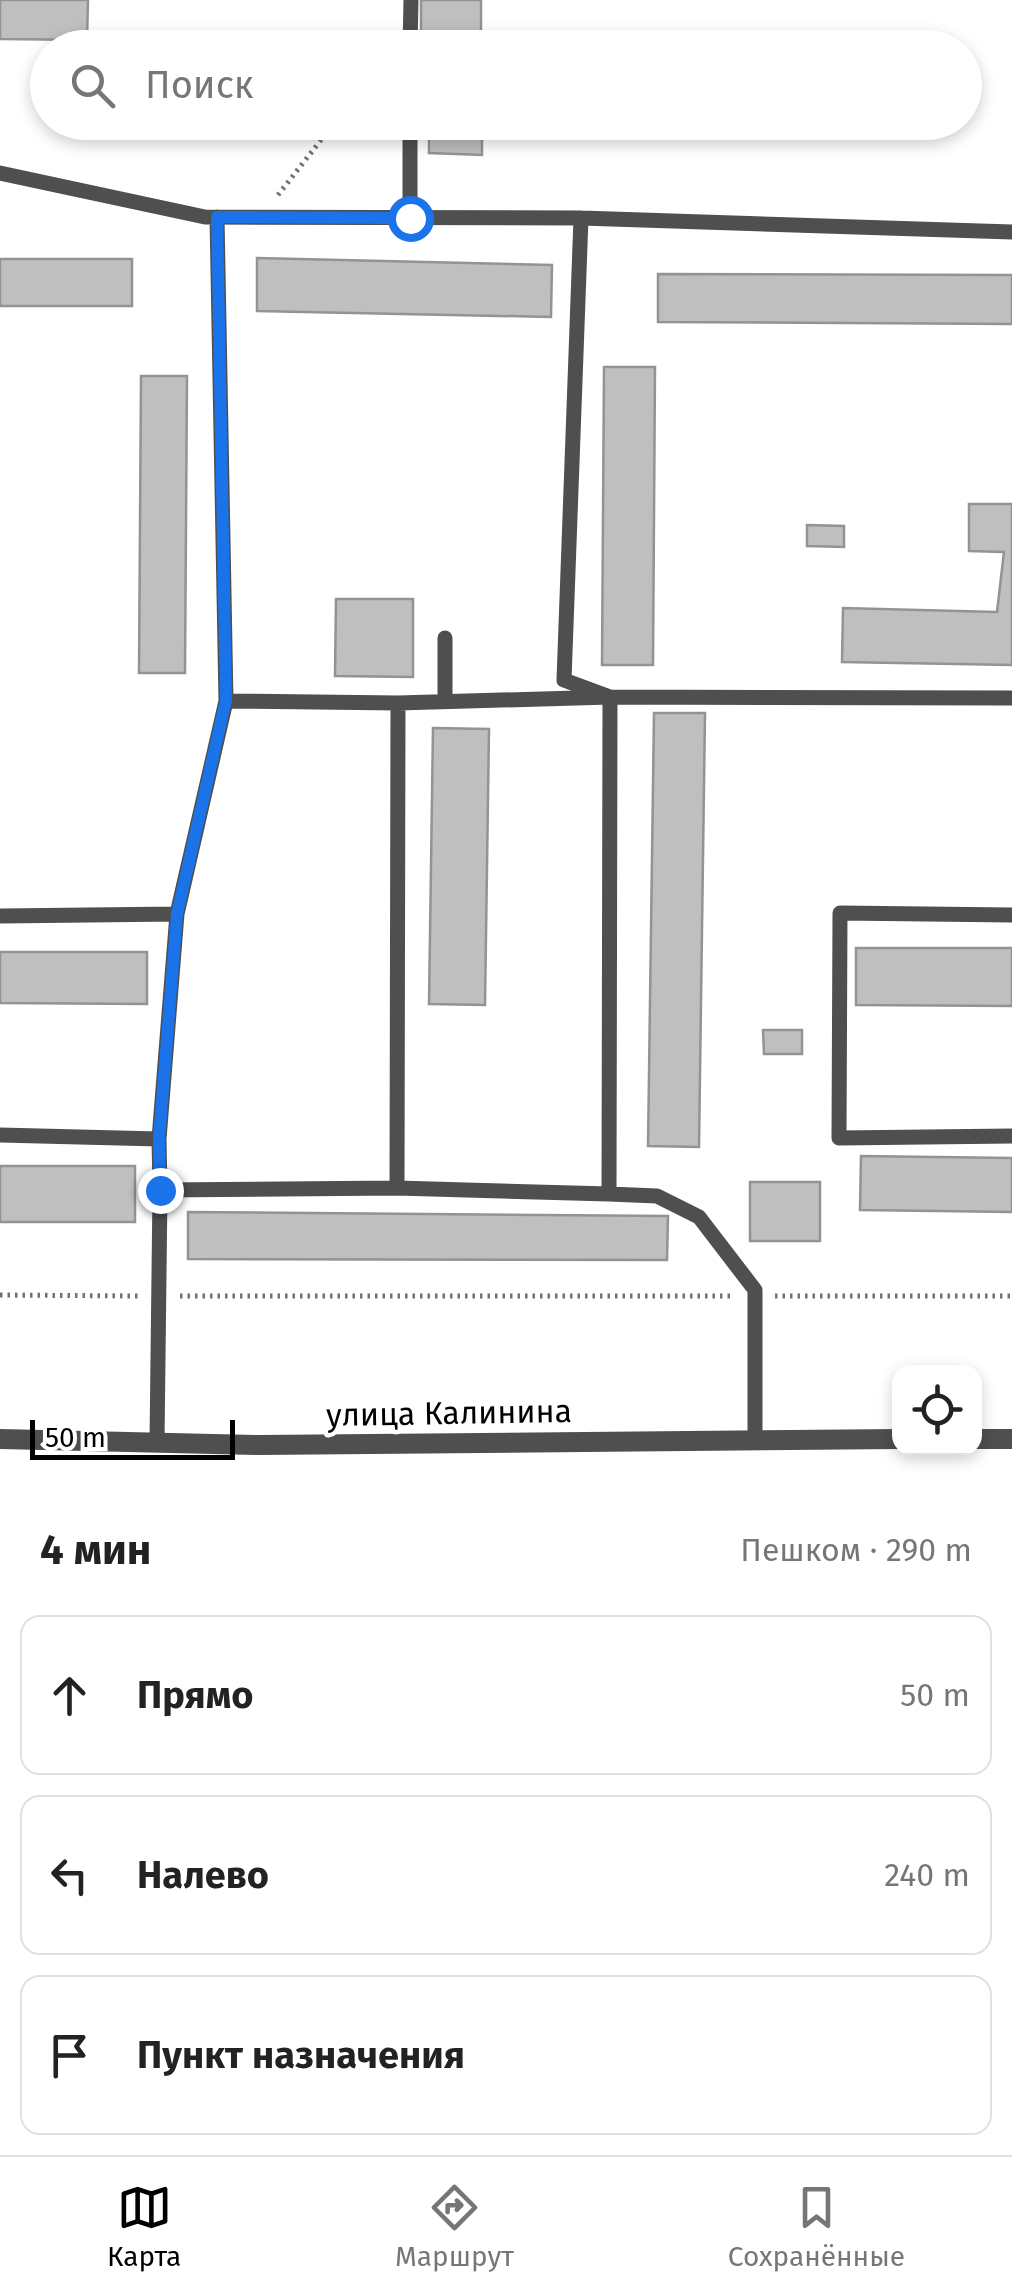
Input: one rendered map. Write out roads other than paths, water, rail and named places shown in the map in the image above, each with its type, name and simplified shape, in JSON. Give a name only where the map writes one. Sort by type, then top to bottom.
[{"type":"street","name":"улица Калинина","points":[[0,1439],[157,1443],[892,1439]]},
{"type":"street","points":[[982,1439],[1012,1439]]},
{"type":"lane","points":[[410,0],[410,30]]},
{"type":"lane","points":[[410,140],[410,218]]},
{"type":"lane","points":[[0,174],[217,217],[581,218],[1012,232]]},
{"type":"lane","points":[[157,1443],[159,1139],[177,914],[226,700],[217,217]]},
{"type":"lane","points":[[581,218],[564,680],[610,697]]},
{"type":"lane","points":[[445,638],[445,701]]},
{"type":"lane","points":[[609,1194],[610,697]]},
{"type":"lane","points":[[226,700],[1012,698]]},
{"type":"lane","points":[[397,1188],[398,702]]},
{"type":"lane","points":[[1012,915],[840,913],[839,1138],[1012,1136]]},
{"type":"lane","points":[[0,916],[177,914]]},
{"type":"lane","points":[[0,1135],[159,1139]]},
{"type":"lane","points":[[160,1190],[397,1188],[657,1196],[699,1218],[756,1296],[755,1440]]}]
